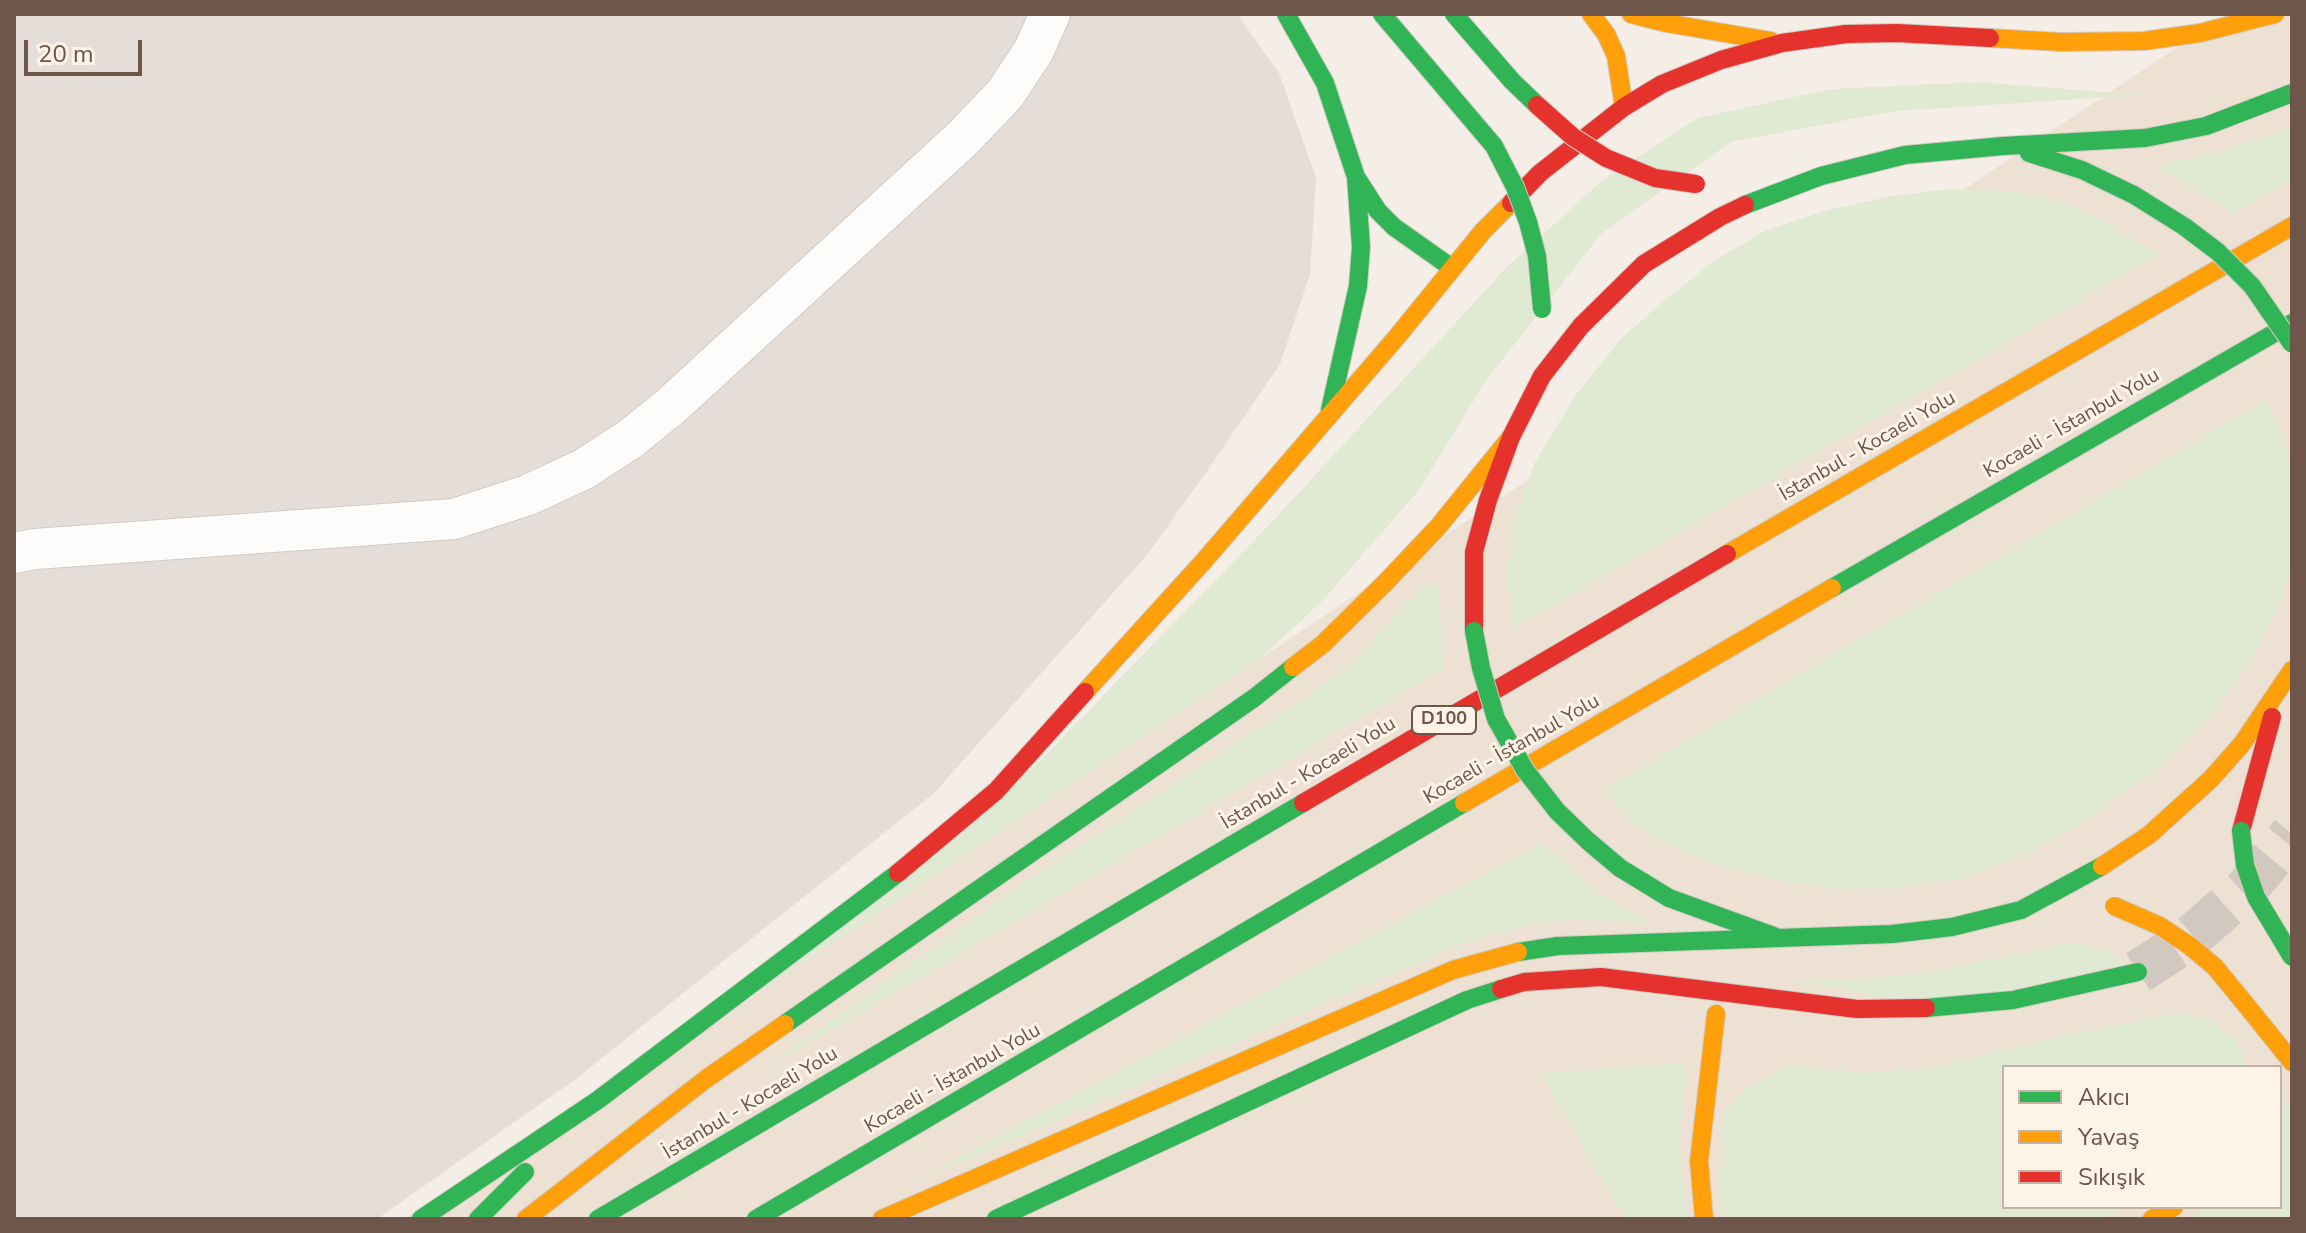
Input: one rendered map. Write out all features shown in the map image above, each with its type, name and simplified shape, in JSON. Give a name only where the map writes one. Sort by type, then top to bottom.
[{"type":"main road","points":[[1286,14],[1325,83],[1356,177],[1361,247],[1358,286],[1329,417]]},
{"type":"main road","points":[[1382,14],[1494,146],[1515,187],[1528,222],[1537,256],[1542,316]]},
{"type":"main road","points":[[1454,14],[1512,81],[1573,137],[1606,158],[1655,178],[1704,183]]},
{"type":"main road","points":[[1591,14],[1606,34],[1616,56],[1624,107]]},
{"type":"main road","points":[[1631,14],[1782,43]]},
{"type":"main road","points":[[421,1219],[598,1100],[929,849],[996,791],[1203,562],[1329,417],[1483,231],[1540,173],[1624,107],[1662,84],[1721,60],[1782,43],[1846,34],[1897,33],[2061,42],[2144,41],[2200,33],[2275,14]]},
{"type":"main road","points":[[1779,938],[1669,898],[1620,868],[1557,811],[1525,770],[1496,719],[1474,631],[1474,552],[1488,500],[1511,437],[1542,376],[1581,326],[1644,264],[1720,217],[1769,194],[1821,176],[1905,155],[2145,138],[2206,126],[2292,93]]},
{"type":"main road","points":[[2003,146],[2082,170],[2134,195],[2185,227],[2218,252],[2252,286],[2292,344]]},
{"type":"main road","points":[[1759,180],[1821,176]]},
{"type":"main road","points":[[1356,177],[1378,211],[1394,227],[1452,268]]},
{"type":"main road","name":"İstanbul - Kocaeli Yolu","points":[[598,1219],[1667,589],[2292,226]]},
{"type":"main road","name":"Kocaeli - İstanbul Yolu","points":[[756,1219],[1811,600],[2292,323]]},
{"type":"main road","points":[[1542,349],[1542,376]]},
{"type":"main road","points":[[526,1219],[706,1079],[1254,698],[1323,644],[1438,527],[1511,437]]},
{"type":"main road","points":[[2021,910],[2098,868],[2149,835],[2211,779],[2242,744],[2292,670]]},
{"type":"main road","points":[[2278,692],[2241,831],[2245,865],[2256,897],[2292,957]]},
{"type":"main road","points":[[2106,907],[2160,926],[2190,946],[2215,967],[2292,1062]]},
{"type":"main road","points":[[882,1219],[1453,970],[1501,955],[1558,946],[1892,934],[1952,927],[2021,910],[2068,908]]},
{"type":"main road","points":[[996,1219],[1467,1000],[1524,982],[1601,977],[1857,1009],[1946,1008],[2013,1000],[2138,972]]},
{"type":"main road","points":[[2131,993],[2156,982]]},
{"type":"main road","points":[[2251,1011],[2269,1060]]},
{"type":"main road","points":[[1704,1219],[1699,1161],[1715,1014]]},
{"type":"main road","points":[[478,1219],[598,1100]]},
{"type":"main road","points":[[2152,1219],[2170,1209]]},
{"type":"street","points":[[14,553],[454,519],[528,495],[584,469],[630,439],[671,406],[963,138],[1005,94],[1034,50],[1050,14]]},
{"type":"shaded area","points":[[14,14],[1237,14],[1279,73],[1316,178],[1310,274],[1280,364],[1147,555],[934,793],[577,1078],[377,1219],[14,1219]]},
{"type":"shaded area","points":[[2227,14],[2292,14],[2292,1219],[403,1219],[598,1100]]},
{"type":"green space","points":[[1978,82],[2144,95],[1895,111],[1731,142],[1602,233],[1487,379],[1418,491],[1322,601],[1260,659],[598,1100],[1033,768],[1270,524],[1507,267],[1604,179],[1698,118],[1831,89]]},
{"type":"green space","points":[[2292,128],[2292,179],[2234,213],[2156,166],[2236,147]]},
{"type":"green space","points":[[1951,189],[2007,191],[2057,200],[2101,220],[2159,255],[1513,629],[1507,582],[1514,519],[1535,462],[1575,396],[1621,339],[1714,261],[1765,231],[1828,210],[1892,196]]},
{"type":"green space","points":[[2266,400],[2286,446],[2292,480],[2292,558],[2282,600],[2254,655],[2214,711],[2154,771],[2089,819],[2027,854],[1962,879],[1907,887],[1839,889],[1785,881],[1704,861],[1651,836],[1624,815],[1604,789]]},
{"type":"green space","points":[[1439,582],[1443,669],[754,1076],[1026,881],[1302,700],[1353,660],[1424,586]]},
{"type":"green space","points":[[1542,843],[1592,888],[1653,924],[1583,919],[1538,923],[1461,944],[900,1189]]},
{"type":"green space","points":[[2070,943],[2086,944],[2108,952],[2138,972],[1946,1008],[1791,980],[1866,980],[1959,966]]},
{"type":"green space","points":[[2190,1014],[2214,1022],[2235,1039],[2246,1065],[2002,1065],[2002,1209],[2122,1209],[2099,1219],[1723,1219],[1719,1204],[1723,1113],[1743,1091],[1790,1064],[1867,1073],[1934,1067],[2154,1017]]},
{"type":"green space","points":[[1686,1063],[1680,1149],[1687,1219],[1625,1219],[1541,1073]]},
{"type":"green space","points":[[2286,1099],[2292,1106],[2292,1219],[2188,1219],[2200,1209],[2282,1209],[2282,1113]]},
{"type":"tunnel","points":[[2138,972],[2189,939],[2248,887],[2292,834]]},
{"type":"traffic: fast","points":[[1286,14],[1325,83],[1356,177],[1361,247],[1358,286],[1330,410]]},
{"type":"traffic: fast","points":[[1382,14],[1494,146]]},
{"type":"traffic: fast","points":[[1454,14],[1537,105]]},
{"type":"traffic: fast","points":[[1745,205],[1821,176],[1905,155],[2145,138],[2206,126],[2292,93]]},
{"type":"traffic: fast","points":[[1494,146],[1515,187],[1528,222],[1537,256],[1542,309]]},
{"type":"traffic: fast","points":[[2029,153],[2082,170],[2134,195]]},
{"type":"traffic: fast","points":[[1356,177],[1378,211],[1394,227],[1452,268]]},
{"type":"traffic: fast","points":[[2134,195],[2218,252],[2252,286],[2292,344]]},
{"type":"traffic: fast","points":[[1832,588],[2292,323]]},
{"type":"traffic: fast","points":[[1474,631],[1496,719],[1525,770],[1557,811],[1588,841],[1620,868],[1669,898]]},
{"type":"traffic: fast","points":[[785,1024],[1254,698],[1293,667]]},
{"type":"traffic: fast","points":[[598,1219],[1303,803]]},
{"type":"traffic: fast","points":[[756,1219],[1464,803]]},
{"type":"traffic: fast","points":[[2241,831],[2245,865],[2256,897],[2292,957]]},
{"type":"traffic: fast","points":[[1669,898],[1779,938],[1892,934],[1952,927],[2021,910],[2102,866]]},
{"type":"traffic: fast","points":[[421,1219],[598,1100],[898,873]]},
{"type":"traffic: fast","points":[[1518,952],[1558,946],[1779,938]]},
{"type":"traffic: fast","points":[[1926,1008],[2013,1000],[2138,972]]},
{"type":"traffic: fast","points":[[996,1219],[1467,1000],[1501,989]]},
{"type":"traffic: fast","points":[[478,1219],[525,1172]]},
{"type":"traffic: slow","points":[[1591,14],[1606,34],[1616,56],[1624,107]]},
{"type":"traffic: slow","points":[[1631,14],[1771,41]]},
{"type":"traffic: slow","points":[[1990,38],[2061,42],[2144,41],[2200,33],[2275,14]]},
{"type":"traffic: slow","points":[[1085,692],[1203,562],[1396,338],[1483,231],[1511,203]]},
{"type":"traffic: slow","points":[[1727,554],[2292,226]]},
{"type":"traffic: slow","points":[[1293,667],[1323,644],[1386,582],[1438,527],[1511,437]]},
{"type":"traffic: slow","points":[[1464,803],[1832,588]]},
{"type":"traffic: slow","points":[[2102,866],[2149,835],[2211,779],[2242,744],[2292,670]]},
{"type":"traffic: slow","points":[[2114,906],[2160,926],[2190,946],[2215,967],[2251,1011]]},
{"type":"traffic: slow","points":[[882,1219],[1453,970],[1518,952]]},
{"type":"traffic: slow","points":[[2251,1011],[2292,1062]]},
{"type":"traffic: slow","points":[[1704,1219],[1699,1161],[1716,1014]]},
{"type":"traffic: slow","points":[[526,1219],[706,1079],[785,1024]]},
{"type":"traffic: slow","points":[[2152,1219],[2170,1209]]},
{"type":"traffic: jam","points":[[1511,203],[1540,173],[1624,107],[1662,84],[1721,60],[1782,43],[1846,34],[1897,33],[1990,38]]},
{"type":"traffic: jam","points":[[1537,105],[1573,137],[1606,158],[1655,178],[1696,184]]},
{"type":"traffic: jam","points":[[1474,631],[1474,552],[1488,500],[1511,437],[1542,376],[1581,326],[1644,264],[1745,205]]},
{"type":"traffic: jam","points":[[1303,803],[1727,554]]},
{"type":"traffic: jam","points":[[898,873],[996,791],[1085,692]]},
{"type":"traffic: jam","points":[[2241,831],[2272,717]]},
{"type":"traffic: jam","points":[[1501,989],[1524,982],[1601,977],[1857,1009],[1926,1008]]}]
